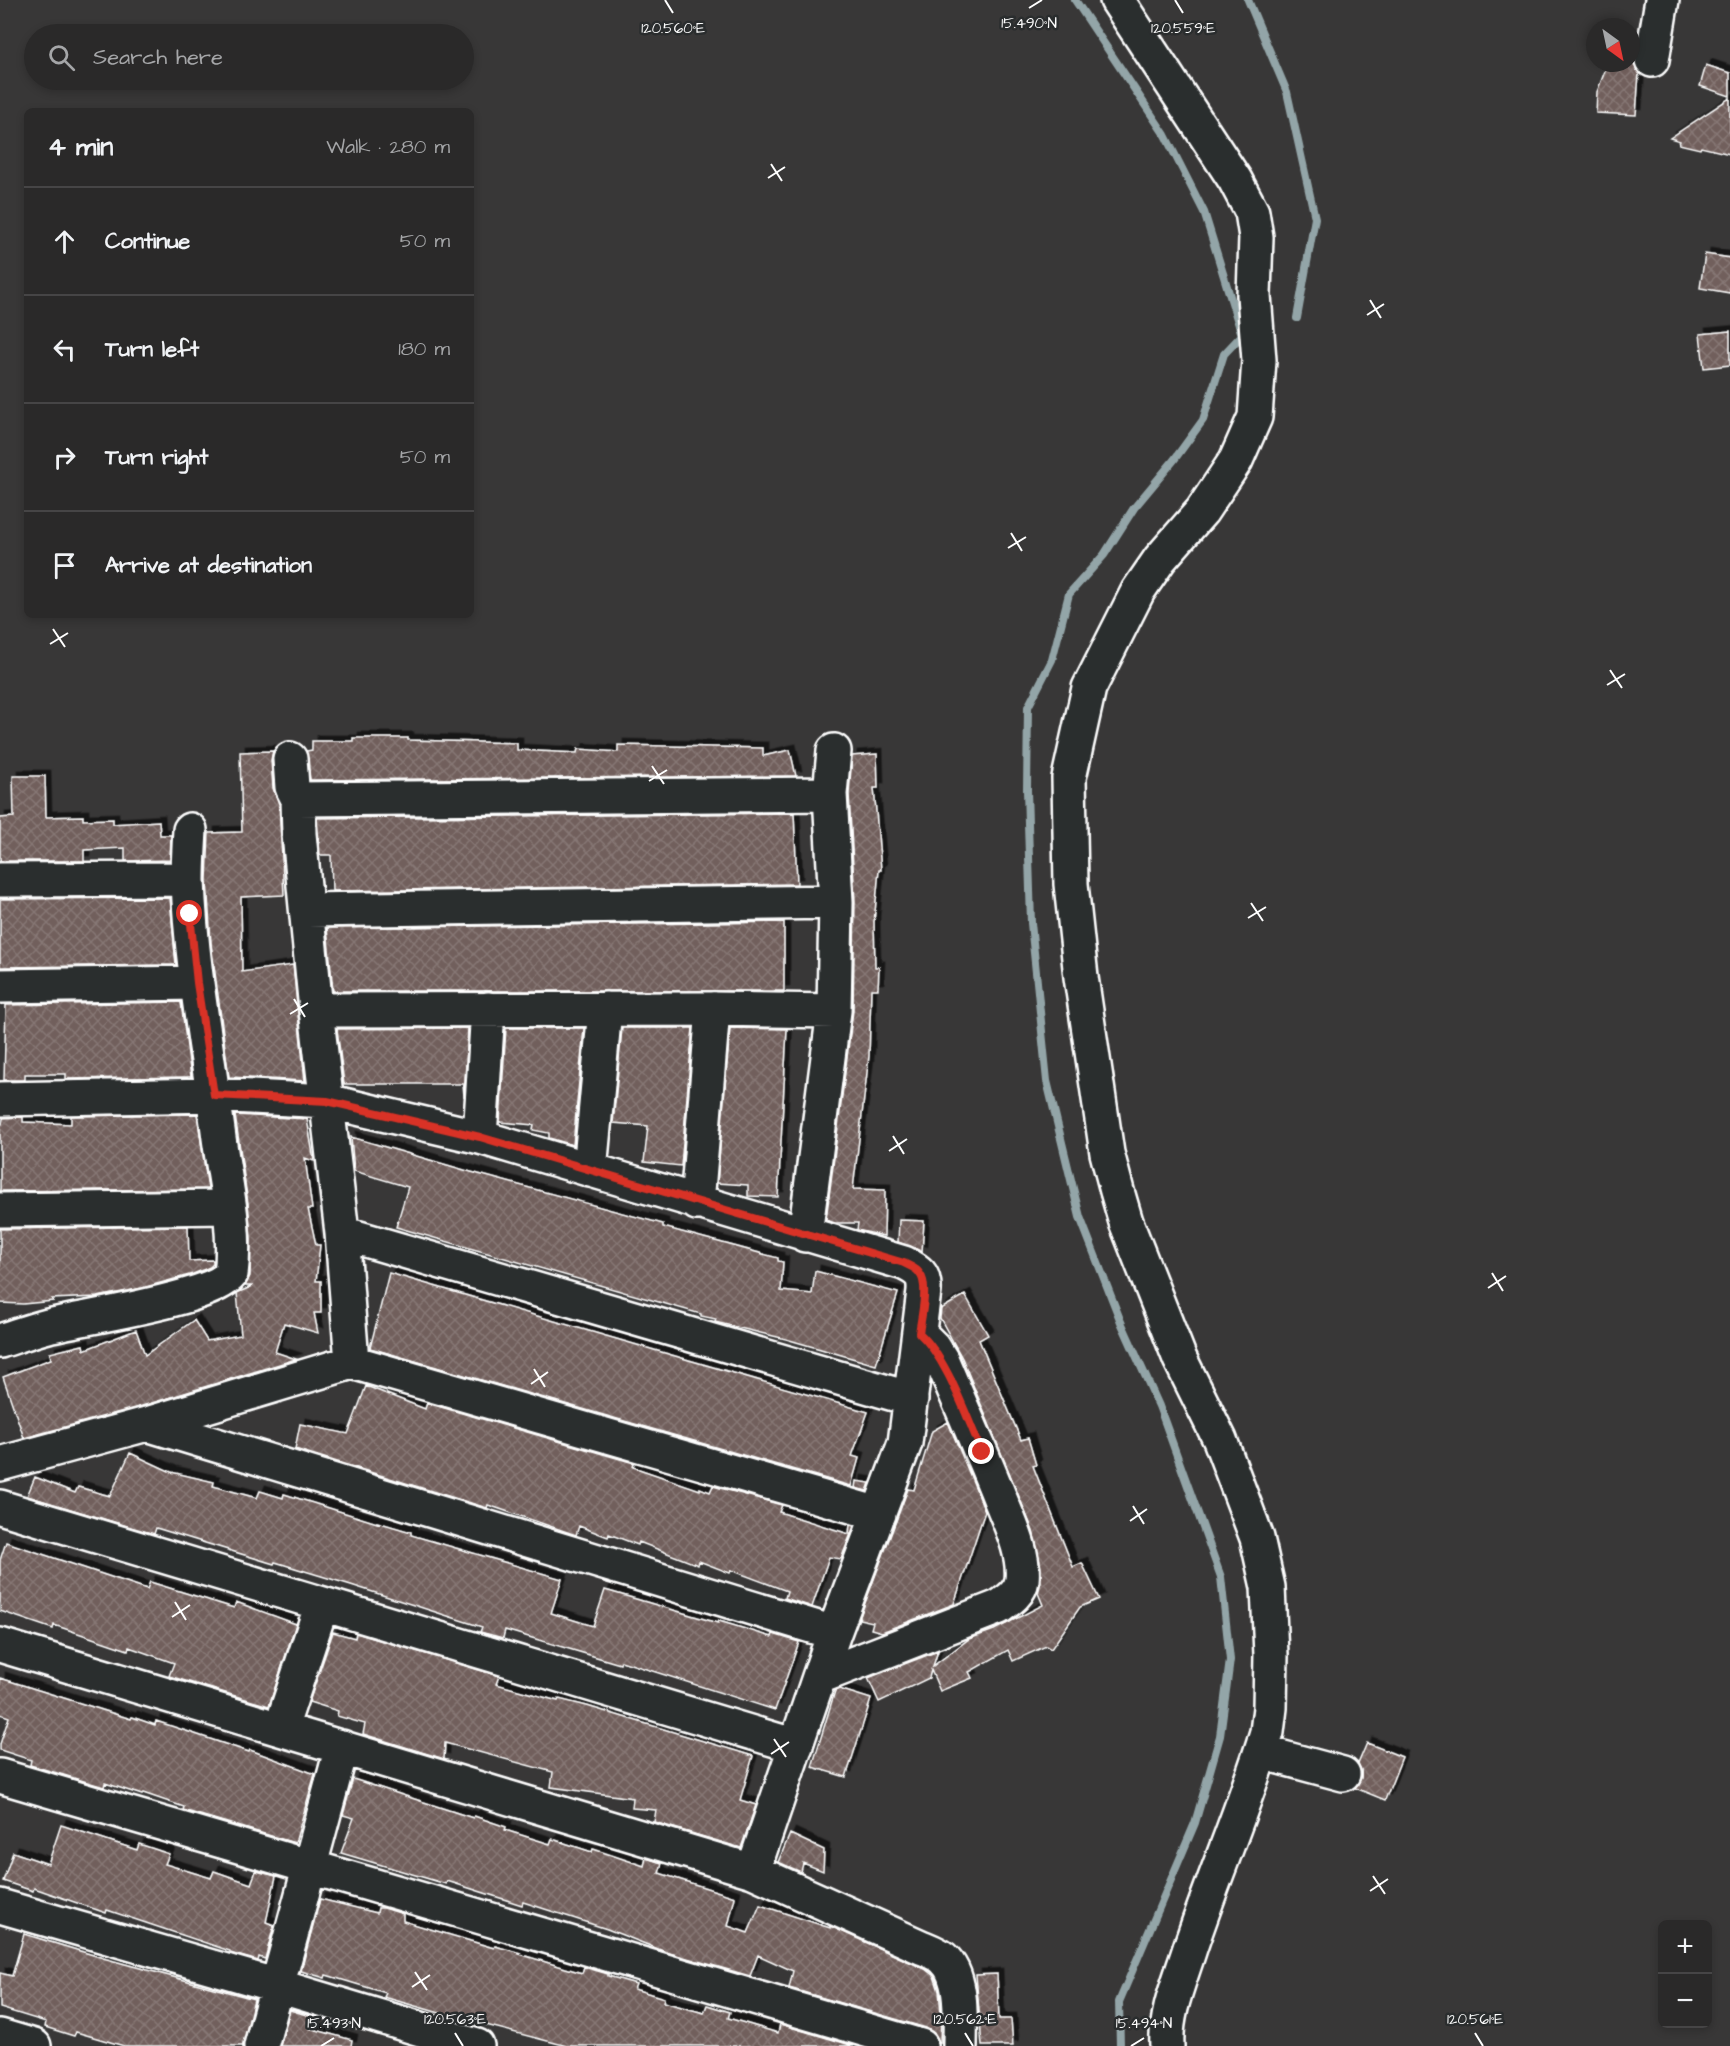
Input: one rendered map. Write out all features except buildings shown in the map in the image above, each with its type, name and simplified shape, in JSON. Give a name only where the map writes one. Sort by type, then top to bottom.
[{"type":"street","points":[[1117,0],[1235,180],[1252,212],[1256,237],[1254,296],[1260,360],[1255,417],[1236,460],[1202,511],[1160,559],[1138,591],[1089,688],[1069,778],[1071,884],[1081,977],[1107,1153],[1126,1222],[1180,1359],[1220,1440],[1257,1538],[1268,1587],[1271,1655],[1267,1732],[1174,1995],[1166,2034],[1167,2046]]},
{"type":"street","points":[[1652,60],[1662,0]]},
{"type":"street","points":[[805,1235],[834,1011],[836,902],[830,794],[834,751]]},
{"type":"street","points":[[290,759],[292,787],[298,799],[299,834],[316,1010],[342,1233],[351,1362]]},
{"type":"street","points":[[298,799],[830,794]]},
{"type":"street","points":[[0,1341],[47,1326],[205,1291],[228,1279],[231,1274],[234,1256],[229,1207],[197,983],[188,879],[190,830]]},
{"type":"street","points":[[0,880],[188,879]]},
{"type":"street","points":[[307,910],[836,902]]},
{"type":"street","points":[[0,986],[197,983]]},
{"type":"street","points":[[480,1137],[488,1009]]},
{"type":"street","points":[[590,1170],[605,1009]]},
{"type":"street","points":[[697,1203],[714,1009]]},
{"type":"street","points":[[316,1010],[834,1011]]},
{"type":"street","points":[[0,1099],[214,1095],[327,1101],[480,1137],[904,1263],[919,1271],[924,1282],[905,1443],[834,1633],[753,1871]]},
{"type":"street","points":[[0,1210],[229,1207]]},
{"type":"street","points":[[342,1233],[911,1399]]},
{"type":"street","points":[[0,1316],[13,1315],[47,1326]]},
{"type":"street","points":[[819,1677],[999,1607],[1014,1596],[1022,1582],[1022,1568],[1016,1540],[982,1452],[942,1361],[929,1342],[919,1333]]},
{"type":"street","points":[[0,1464],[147,1424],[351,1362],[879,1514]]},
{"type":"street","points":[[147,1424],[834,1633]]},
{"type":"street","points":[[0,1507],[796,1746]]},
{"type":"street","points":[[282,1728],[322,1604]]},
{"type":"street","points":[[0,1644],[753,1871],[943,1958],[953,1974],[959,1994],[960,2046]]},
{"type":"street","points":[[261,2046],[342,1747]]},
{"type":"street","points":[[1261,1752],[1343,1774]]},
{"type":"street","points":[[0,1776],[921,2046]]},
{"type":"street","points":[[0,1906],[477,2046]]},
{"type":"street","points":[[0,2036],[34,2046]]},
{"type":"waterway","points":[[1075,0],[1165,135],[1204,212],[1242,335],[1224,354],[1203,420],[1174,460],[1134,508],[1104,555],[1069,594],[1052,660],[1028,707],[1027,790],[1031,923],[1047,1081],[1080,1217],[1121,1322],[1159,1406],[1221,1577],[1230,1660],[1220,1736],[1195,1823],[1119,2002],[1120,2046]]},
{"type":"waterway","points":[[1248,0],[1287,92],[1315,218],[1297,318]]},
{"type":"route","points":[[190,914],[197,983],[214,1095],[327,1101],[480,1137],[904,1263],[919,1271],[924,1282],[919,1333],[934,1348],[942,1361],[982,1452]]}]
